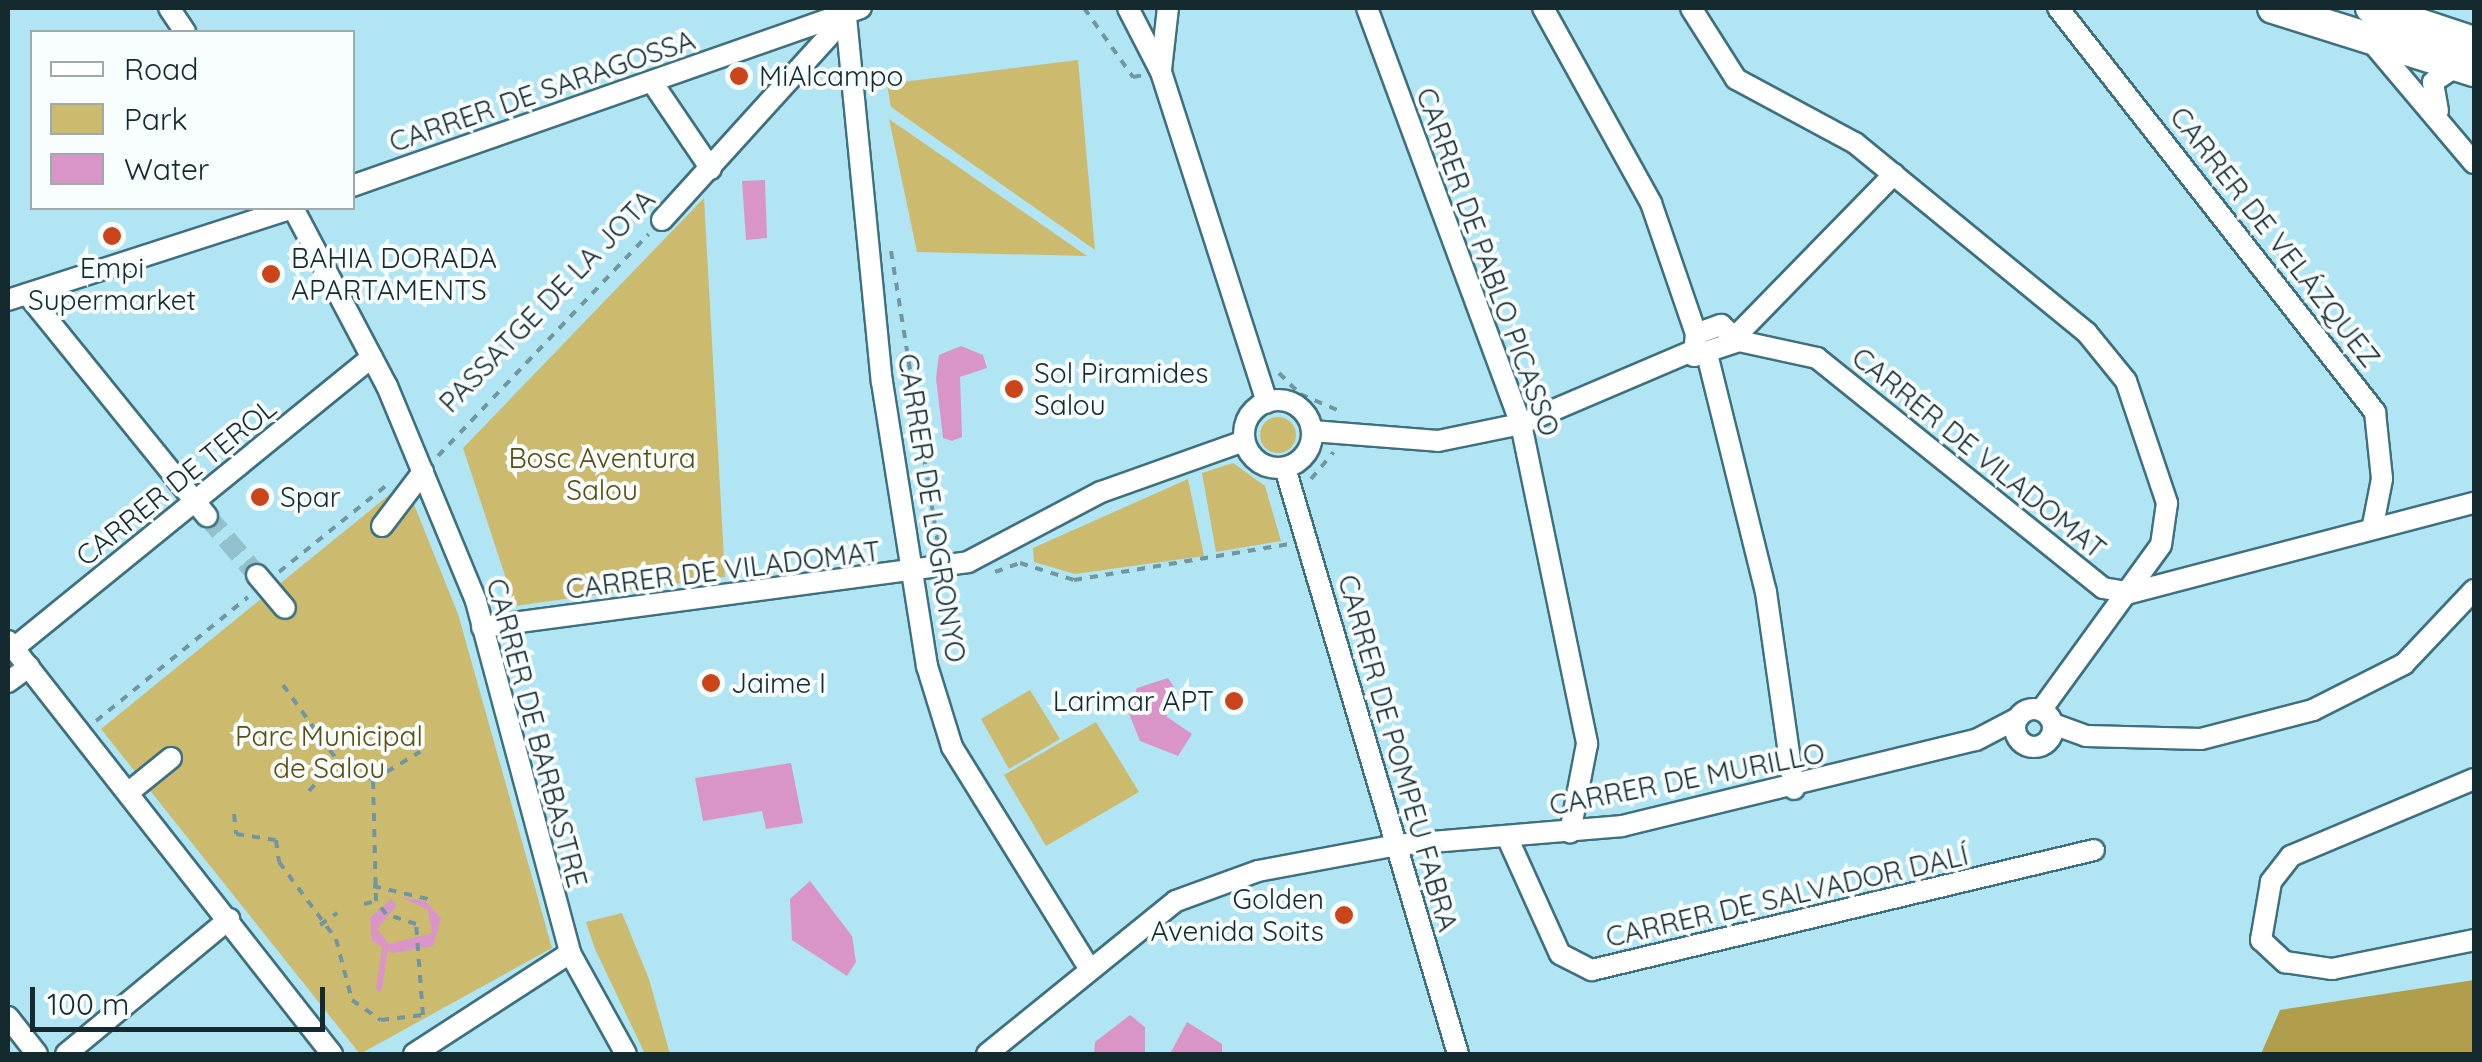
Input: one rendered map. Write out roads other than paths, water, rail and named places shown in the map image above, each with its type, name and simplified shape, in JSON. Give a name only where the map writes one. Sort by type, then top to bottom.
[{"type":"highway","points":[[2273,8],[2366,19],[2469,60]]},
{"type":"street","points":[[170,8],[184,30]]},
{"type":"street","points":[[1128,8],[1161,72],[1267,402]]},
{"type":"street","points":[[1161,72],[1168,8]]},
{"type":"street","name":"CARRER DE PABLO PICASSO","points":[[1367,8],[1520,424],[1587,744],[1570,832]]},
{"type":"street","points":[[1543,8],[1650,203],[1698,348],[1766,592],[1794,789]]},
{"type":"street","points":[[1691,8],[1736,79],[1894,174],[2087,333],[2126,381],[2167,503],[2161,545],[2047,726]]},
{"type":"street","name":"CARRER DE VELÁZQUEZ","points":[[2058,8],[2375,412],[2382,478],[2373,525]]},
{"type":"street","name":"CARRER DE SARAGOSSA","points":[[355,185],[851,10]]},
{"type":"street","name":"PASSATGE DE LA JOTA","points":[[662,220],[851,10]]},
{"type":"street","name":"CARRER DE LOGRONYO","points":[[851,10],[882,382],[912,574],[952,748],[1088,966]]},
{"type":"street","points":[[2366,19],[2474,163]]},
{"type":"street","points":[[2438,112],[2434,82],[2469,60]]},
{"type":"street","points":[[652,82],[711,168]]},
{"type":"street","points":[[1312,431],[1438,440],[1520,424],[1698,348],[1739,337],[1894,174]]},
{"type":"street","points":[[201,509],[17,297],[286,210]]},
{"type":"street","name":"CARRER DE BARBASTRE","points":[[293,210],[372,357],[423,472],[482,628],[570,953],[626,1054]]},
{"type":"street","name":"CARRER DE VILADOMAT","points":[[1739,337],[1816,358],[2102,588],[2130,593]]},
{"type":"street","name":"CARRER DE TEROL","points":[[11,645],[201,509],[372,357]]},
{"type":"street","points":[[1267,402],[1296,406],[1312,431],[1306,454],[1285,468],[1254,460],[1244,441],[1246,422],[1267,402]]},
{"type":"street","name":"CARRER DE VILADOMAT","points":[[482,628],[912,574],[946,566],[1100,492],[1244,441]]},
{"type":"street","name":"CARRER DE POMPEU FABRA","points":[[1285,468],[1458,1054]]},
{"type":"street","points":[[382,526],[423,472]]},
{"type":"street","points":[[2130,593],[2373,525],[2474,503]]},
{"type":"street","points":[[257,574],[285,608]]},
{"type":"street","points":[[2019,729],[2047,726],[2086,736],[2201,739],[2313,710],[2404,664],[2472,597]]},
{"type":"street","points":[[11,645],[332,1054]]},
{"type":"street","points":[[8,682],[28,667]]},
{"type":"street","name":"CARRER DE MURILLO","points":[[987,1054],[1088,966],[1176,901],[1307,858],[1397,845],[1570,832],[1794,789],[2019,729],[2047,726]]},
{"type":"street","points":[[130,792],[170,758]]},
{"type":"street","points":[[2474,779],[2291,856],[2271,882],[2260,940],[2285,962],[2332,970],[2474,940]]},
{"type":"street","name":"CARRER DE SALVADOR DALÍ","points":[[1508,838],[1560,954],[1592,970],[2094,850]]},
{"type":"street","points":[[66,1054],[229,919]]},
{"type":"street","points":[[414,1054],[570,953]]},
{"type":"street","points":[[8,1018],[37,1054]]},
{"type":"water","points":[[765,180],[767,238],[746,240],[742,181]]},
{"type":"water","points":[[961,346],[983,355],[987,368],[960,377],[962,437],[952,441],[943,438],[936,378],[939,355]]},
{"type":"water","points":[[1168,678],[1176,690],[1164,698],[1167,717],[1192,734],[1178,756],[1140,741],[1128,711],[1137,688]]},
{"type":"water","points":[[791,763],[803,823],[766,829],[762,811],[703,821],[695,778]]},
{"type":"water","points":[[810,881],[852,936],[856,962],[847,976],[792,940],[790,899]]},
{"type":"water","points":[[400,897],[425,901],[441,918],[433,946],[393,953],[372,941],[370,918],[391,899],[397,905],[377,929],[389,944],[432,933],[428,910]]},
{"type":"water","points":[[1130,1015],[1145,1027],[1145,1054],[1094,1054],[1095,1042]]},
{"type":"water","points":[[1187,1022],[1222,1044],[1222,1054],[1170,1054]]},
{"type":"waterway","points":[[379,988],[385,948]]},
{"type":"tunnel","points":[[207,516],[257,575]]},
{"type":"place","name":"MiAlcampo","points":[[739,76]]},
{"type":"place","name":"Empi Supermarket","points":[[112,236]]},
{"type":"place","name":"BAHIA DORADA APARTAMENTS","points":[[271,274]]},
{"type":"place","name":"Sol Piramides Salou","points":[[1014,389]]},
{"type":"place","name":"Spar","points":[[260,497]]},
{"type":"place","name":"Jaime I","points":[[711,683]]},
{"type":"place","name":"Larimar APT","points":[[1234,701]]},
{"type":"place","name":"Golden Avenida Soits","points":[[1344,915]]},
{"type":"park label","name":"Bosc Aventura Salou","points":[[602,474]]},
{"type":"park label","name":"Parc Municipal de Salou","points":[[329,752]]}]
